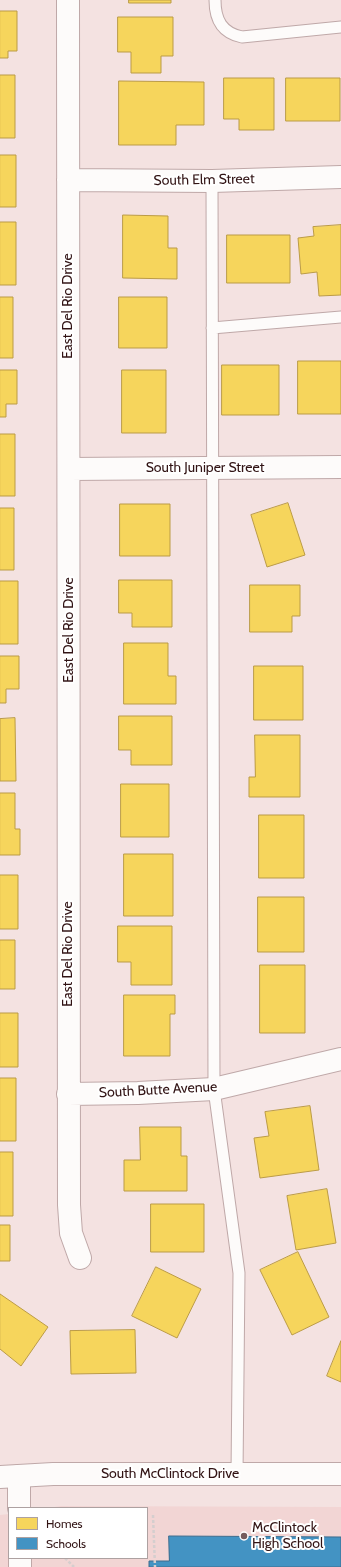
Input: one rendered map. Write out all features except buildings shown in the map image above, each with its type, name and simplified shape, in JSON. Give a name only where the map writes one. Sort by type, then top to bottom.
[{"type":"street","name":"East Del Rio Drive","points":[[68,0],[68,1094],[71,1233],[80,1258]]},
{"type":"street","name":"South Elm Street","points":[[68,180],[212,181],[341,177]]},
{"type":"street","name":"South Juniper Street","points":[[69,469],[341,467]]},
{"type":"street","name":"South Butte Avenue","points":[[68,1094],[138,1093],[214,1089],[341,1059]]},
{"type":"street","name":"South McClintock Drive","points":[[9,1477],[53,1474],[341,1474]]},
{"type":"street","points":[[9,1477],[19,1507]]},
{"type":"lane","points":[[215,0],[218,20],[224,29],[233,35],[242,37],[341,27]]},
{"type":"lane","points":[[212,181],[214,1089],[239,1273],[237,1474]]},
{"type":"lane","points":[[212,328],[341,317]]},
{"type":"path","points":[[153,1515],[155,1567]]},
{"type":"path","points":[[66,1559],[74,1567]]},
{"type":"shaded area","name":"McClintock High School","points":[[61,1506],[341,1507],[341,1567],[0,1567],[0,1515],[8,1514],[8,1559],[148,1559],[148,1507],[54,1507]]},
{"type":"place","name":"McClintock High School","points":[[244,1536]]}]
